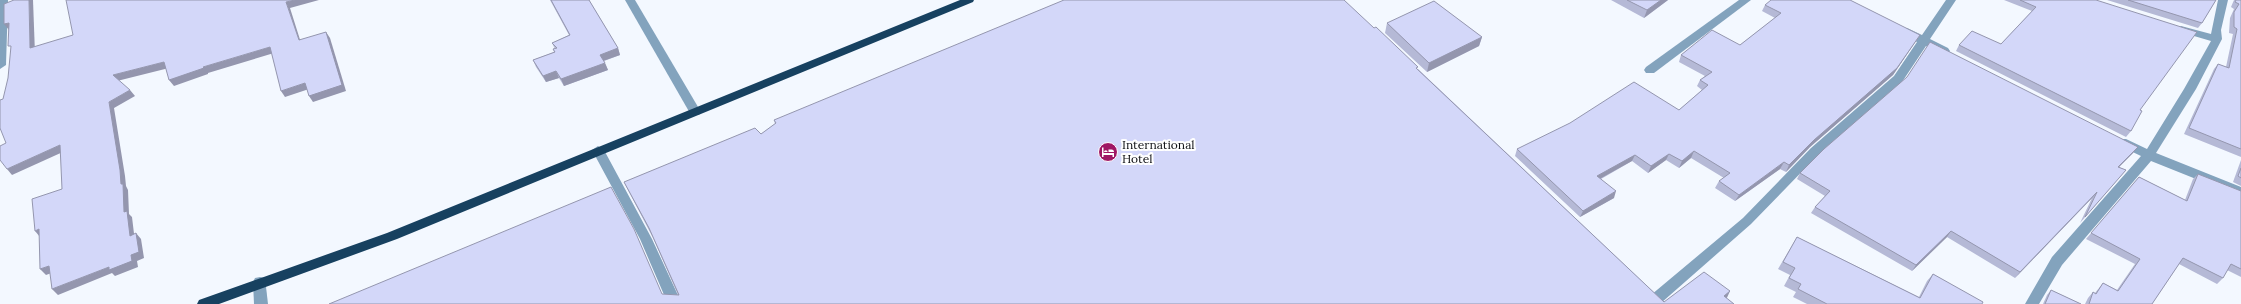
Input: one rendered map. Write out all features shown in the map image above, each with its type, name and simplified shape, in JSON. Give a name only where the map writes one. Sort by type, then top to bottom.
[{"type":"highway","points":[[204,304],[260,282],[392,236],[598,150],[969,0]]},
{"type":"street","points":[[0,65],[3,0]]},
{"type":"street","points":[[630,0],[695,112]]},
{"type":"street","points":[[1650,70],[1746,0]]},
{"type":"street","points":[[1656,299],[1747,221],[1815,151],[1898,79],[1952,0]]},
{"type":"street","points":[[2032,304],[2057,261],[2149,155],[2190,89],[2217,39],[2216,30],[2223,0]]},
{"type":"street","points":[[1894,25],[1952,55]]},
{"type":"street","points":[[2172,27],[2217,39]]},
{"type":"street","points":[[2115,138],[2149,155],[2241,192]]},
{"type":"street","points":[[598,150],[646,239],[675,304]]},
{"type":"street","points":[[260,282],[262,304]]},
{"type":"building","points":[[14,0],[29,0],[30,48],[73,35],[66,0],[295,0],[286,2],[299,40],[326,32],[342,85],[309,96],[305,83],[281,91],[270,47],[203,67],[204,68],[169,80],[164,62],[113,75],[130,90],[109,102],[121,184],[123,184],[124,212],[127,211],[130,236],[136,233],[139,252],[131,255],[132,261],[109,270],[109,267],[52,289],[49,266],[40,269],[39,229],[35,231],[32,199],[62,189],[60,145],[7,169],[0,160],[0,146],[6,143],[0,128],[0,100],[3,99],[8,78],[11,46],[8,46],[9,23],[4,24],[4,4]]},
{"type":"building","points":[[551,0],[589,0],[618,48],[600,55],[605,63],[561,79],[556,71],[543,76],[533,60],[555,52],[553,49],[557,48],[552,43],[570,35]]},
{"type":"building","name":"International Hotel","points":[[1064,0],[1344,0],[1374,28],[1376,27],[1418,67],[1416,68],[1664,302],[1704,272],[1730,291],[1724,296],[1734,304],[329,304],[611,187],[634,229],[662,294],[679,295],[649,228],[624,182],[755,128],[761,134],[776,123],[774,120]]},
{"type":"building","points":[[1627,0],[1661,0],[1647,10]]},
{"type":"building","points":[[1771,0],[1850,0],[1920,35],[1897,68],[1814,140],[1789,165],[1784,162],[1739,195],[1719,181],[1730,173],[1694,151],[1682,161],[1669,154],[1651,166],[1635,155],[1597,176],[1616,191],[1583,211],[1517,149],[1570,123],[1634,82],[1679,110],[1708,85],[1700,80],[1712,72],[1681,55],[1712,30],[1740,45],[1781,13],[1765,5]]},
{"type":"building","points":[[2020,0],[2096,0],[2197,32],[2140,110],[2142,111],[2131,131],[1959,45],[1972,31],[2001,44],[2036,7]]},
{"type":"building","points":[[2128,0],[2216,0],[2202,23]]},
{"type":"building","points":[[2236,0],[2241,0],[2241,149],[2189,128],[2218,64],[2229,68],[2237,29],[2234,27],[2234,12],[2239,4],[2235,2]]},
{"type":"building","points":[[1434,1],[1482,37],[1429,63],[1387,23]]},
{"type":"building","points":[[1930,42],[2138,147],[2118,167],[2126,170],[2085,217],[2097,192],[2020,272],[1951,231],[1916,265],[1815,207],[1830,191],[1800,173],[1824,149],[1907,77]]},
{"type":"building","points":[[2241,168],[2241,178],[2238,176]]},
{"type":"building","points":[[2198,174],[2241,191],[2241,269],[2231,264],[2223,278],[2183,258],[2152,304],[2089,304],[2093,292],[2096,294],[2103,283],[2118,291],[2140,259],[2091,233],[2139,177],[2187,201]]},
{"type":"building","points":[[1797,237],[1920,298],[1933,274],[1983,302],[1982,304],[1827,304],[1798,289],[1801,284],[1789,278],[1795,268],[1783,262]]},
{"type":"building","points":[[2051,290],[2081,304],[2045,304]]},
{"type":"place","name":"International Hotel","points":[[1108,152]]}]
